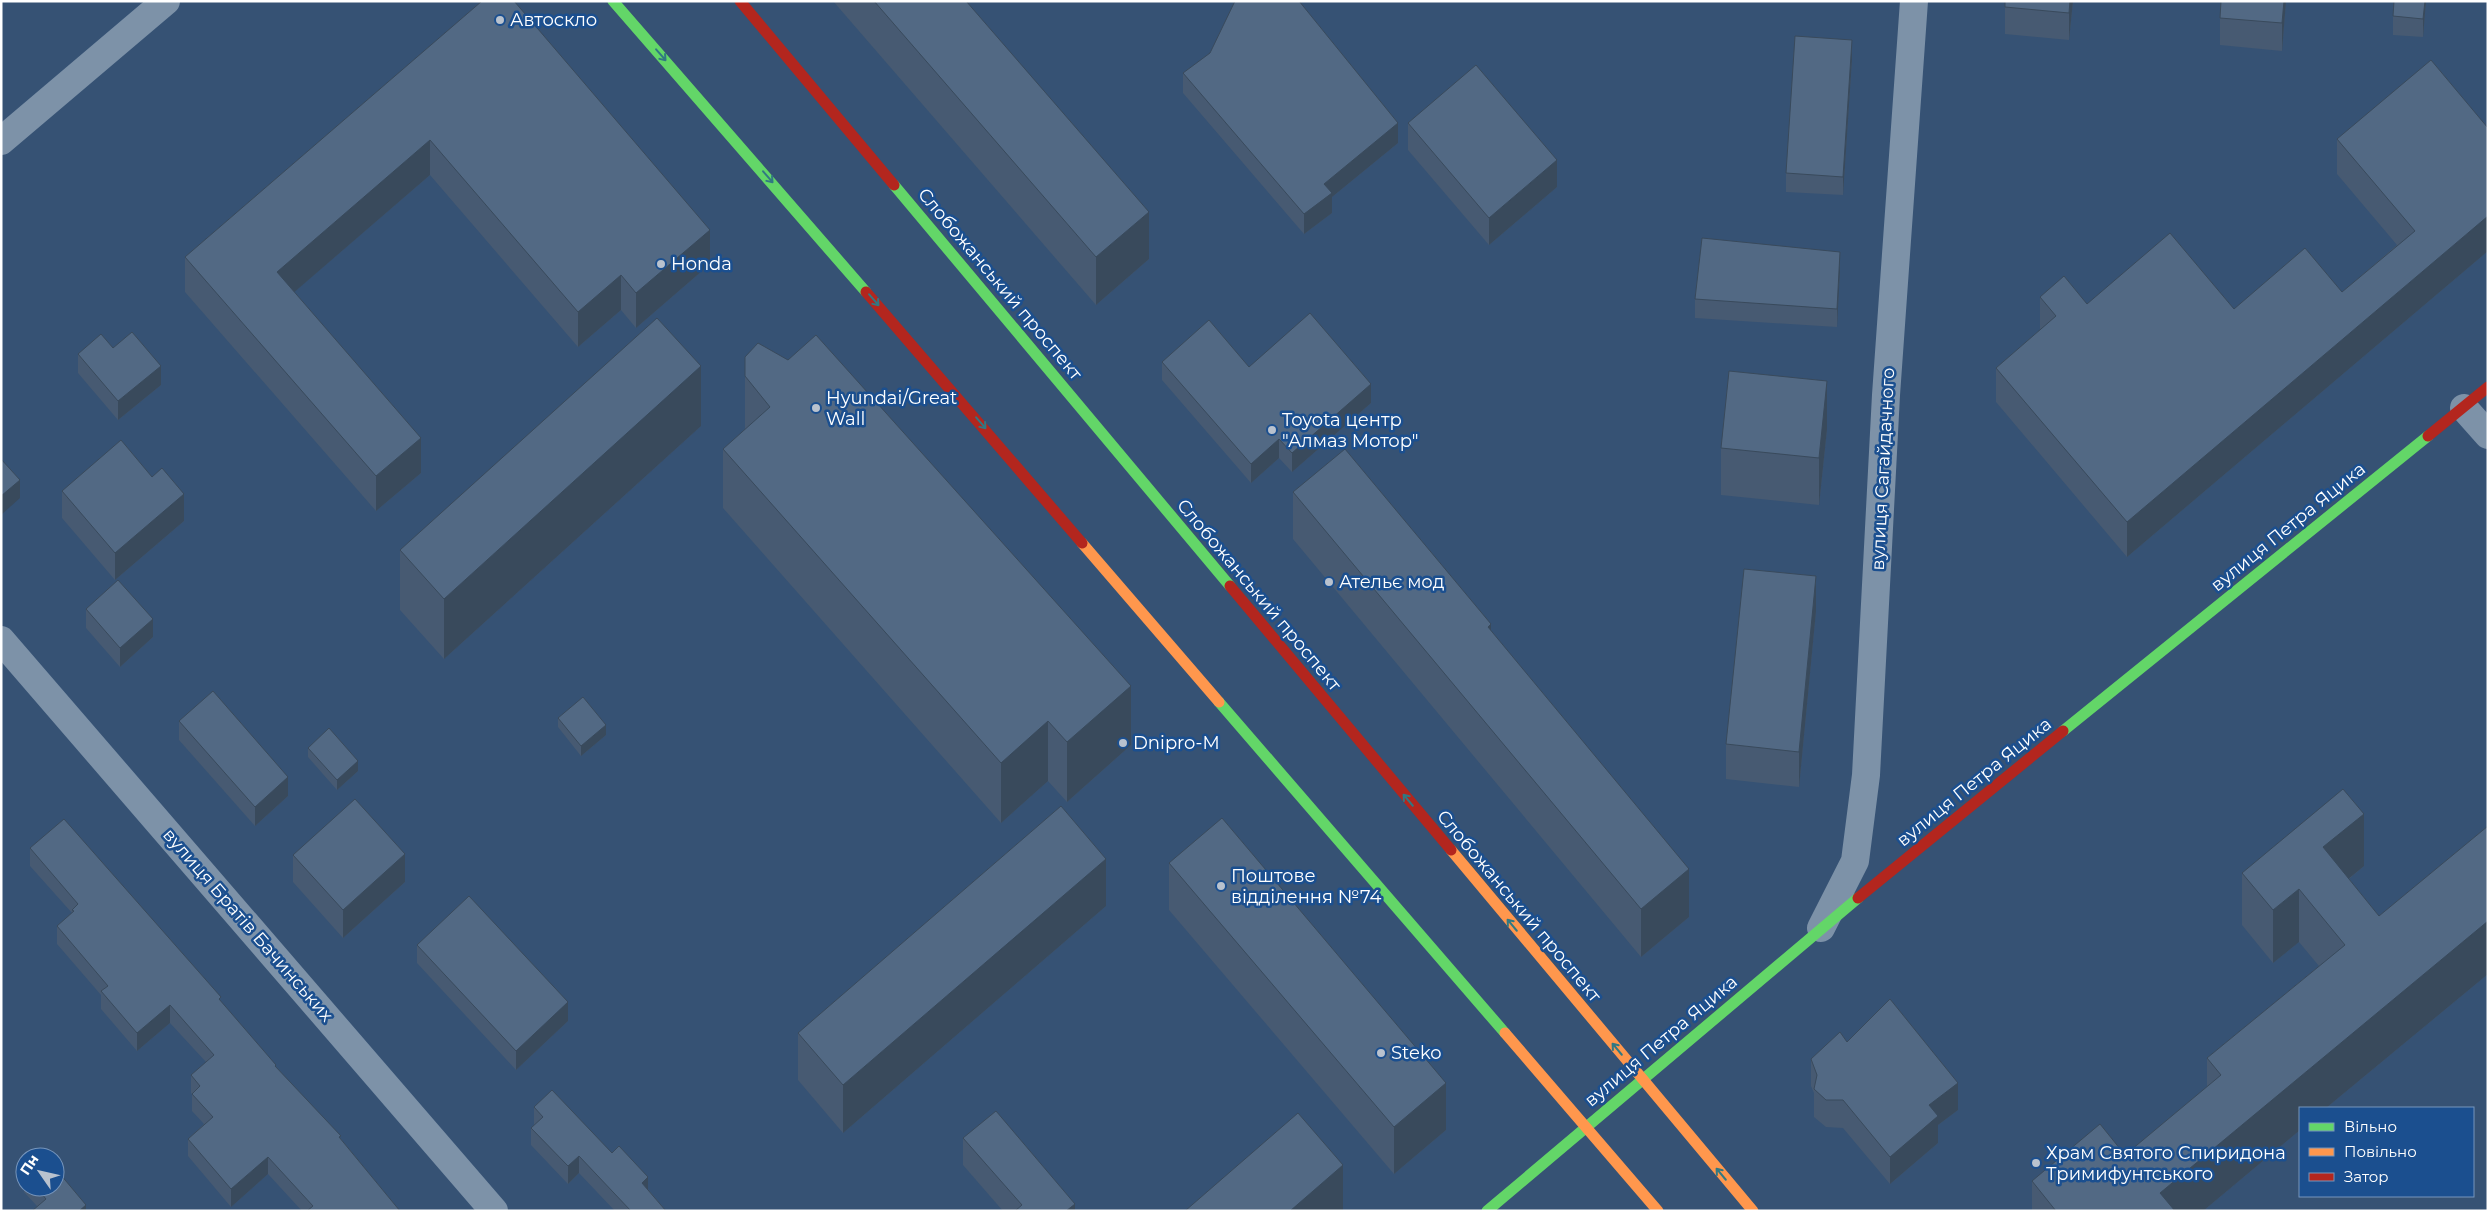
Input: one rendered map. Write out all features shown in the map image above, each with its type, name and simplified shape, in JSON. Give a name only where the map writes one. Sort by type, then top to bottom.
[{"type":"main road","points":[[613,1],[1587,1126],[1658,1211]]},
{"type":"main road","points":[[618,1],[629,18]]},
{"type":"main road","name":"Слобожанський проспект","points":[[740,1],[929,224],[1136,476],[1753,1211]]},
{"type":"main road","name":"вулиця Петра Яцика","points":[[1486,1211],[1822,928],[2488,387]]},
{"type":"street","points":[[1,141],[166,1]]},
{"type":"street","name":"вулиця Сагайдачного","points":[[1822,928],[1855,861],[1866,775],[1886,395],[1914,1]]},
{"type":"street","points":[[2464,408],[2488,435]]},
{"type":"street","name":"вулиця Братів Бачинських","points":[[1,640],[494,1211]]},
{"type":"building","points":[[482,1],[514,1],[710,230],[636,293],[621,275],[578,312],[430,140],[277,272],[421,438],[376,476],[185,257]]},
{"type":"building","points":[[874,1],[966,1],[1149,212],[1096,257]]},
{"type":"building","points":[[1235,1],[1299,1],[1398,123],[1324,184],[1332,193],[1304,214],[1183,73],[1210,53]]},
{"type":"building","points":[[2005,1],[2070,1],[2069,13],[2005,7]]},
{"type":"building","points":[[2221,1],[2284,1],[2282,23],[2220,18]]},
{"type":"building","points":[[2394,1],[2425,1],[2423,19],[2393,16]]},
{"type":"building","points":[[1795,36],[1852,40],[1843,177],[1786,173]]},
{"type":"building","points":[[2431,60],[2488,128],[2488,216],[2127,522],[1996,368],[2056,316],[2040,297],[2064,276],[2087,304],[2170,233],[2234,309],[2305,248],[2342,292],[2415,231],[2337,139]]},
{"type":"building","points":[[1476,65],[1557,160],[1489,218],[1408,123]]},
{"type":"building","points":[[1702,238],[1840,252],[1837,309],[1695,299]]},
{"type":"building","name":"Toyota центр \"Алмаз Мотор\"","points":[[1310,313],[1371,384],[1292,453],[1279,439],[1251,464],[1162,362],[1209,320],[1249,367]]},
{"type":"building","points":[[657,318],[701,366],[444,599],[400,550]]},
{"type":"building","points":[[132,332],[161,366],[118,401],[78,354],[101,334],[113,348]]},
{"type":"building","points":[[816,335],[1131,686],[1067,742],[1048,721],[1001,763],[723,449],[770,407],[745,376],[745,357],[758,343],[788,360]]},
{"type":"building","points":[[1729,371],[1827,381],[1819,458],[1721,448]]},
{"type":"building","points":[[121,440],[152,477],[162,468],[184,494],[115,553],[62,491]]},
{"type":"building","points":[[1345,449],[1491,624],[1488,627],[1689,869],[1641,909],[1293,492]]},
{"type":"building","points":[[1,459],[20,480],[1,496]]},
{"type":"building","points":[[1744,569],[1816,576],[1799,752],[1726,744]]},
{"type":"building","points":[[118,580],[153,619],[120,648],[86,609]]},
{"type":"building","points":[[213,691],[288,777],[255,807],[179,721]]},
{"type":"building","points":[[583,697],[606,725],[581,746],[558,718]]},
{"type":"building","points":[[329,728],[358,761],[337,780],[308,748]]},
{"type":"building","points":[[2343,789],[2364,814],[2323,847],[2379,916],[2488,826],[2488,921],[2160,1193],[2175,1211],[2056,1211],[2032,1181],[2100,1124],[2125,1155],[2221,1075],[2207,1058],[2345,945],[2299,889],[2273,910],[2242,873]]},
{"type":"building","points":[[355,799],[405,854],[343,910],[293,855]]},
{"type":"building","points":[[1061,806],[1106,859],[843,1085],[798,1033]]},
{"type":"building","points":[[1222,818],[1446,1083],[1394,1127],[1169,863]]},
{"type":"building","points":[[64,819],[221,997],[219,999],[275,1066],[341,1136],[339,1137],[400,1211],[307,1211],[313,1206],[268,1157],[231,1189],[188,1139],[213,1117],[192,1094],[200,1086],[191,1075],[214,1055],[170,1005],[137,1033],[101,991],[108,986],[57,926],[74,911],[72,910],[78,904],[30,848]]},
{"type":"building","points":[[469,896],[568,1002],[516,1051],[417,945]]},
{"type":"building","points":[[1890,999],[1958,1083],[1929,1105],[1938,1116],[1890,1157],[1843,1100],[1826,1100],[1814,1089],[1817,1075],[1811,1059],[1840,1032],[1847,1042]]},
{"type":"building","points":[[552,1090],[612,1153],[619,1146],[648,1177],[642,1183],[666,1211],[631,1211],[579,1156],[568,1166],[531,1128],[543,1117],[534,1107]]},
{"type":"building","points":[[996,1111],[1075,1204],[1066,1211],[1015,1211],[1022,1205],[963,1138]]},
{"type":"building","points":[[1298,1113],[1343,1165],[1290,1211],[1185,1211]]},
{"type":"building","points":[[65,1180],[86,1205],[79,1211],[32,1211],[46,1199],[44,1197],[65,1197]]},
{"type":"traffic: fast","points":[[613,1],[866,292]]},
{"type":"traffic: fast","points":[[894,185],[1230,586]]},
{"type":"traffic: fast","points":[[2063,731],[2428,436]]},
{"type":"traffic: fast","points":[[1219,702],[1505,1033]]},
{"type":"traffic: fast","points":[[1487,1211],[1858,898]]},
{"type":"traffic: slow","points":[[1082,543],[1219,702]]},
{"type":"traffic: slow","points":[[1451,850],[1753,1211]]},
{"type":"traffic: slow","points":[[1505,1033],[1658,1211]]},
{"type":"traffic: jam","points":[[740,1],[894,185]]},
{"type":"traffic: jam","points":[[866,292],[1082,543]]},
{"type":"traffic: jam","points":[[2428,436],[2488,387]]},
{"type":"traffic: jam","points":[[1230,586],[1451,850]]},
{"type":"traffic: jam","points":[[1858,898],[2063,731]]},
{"type":"place","name":"Автоскло","points":[[500,20]]},
{"type":"place","name":"Honda","points":[[661,264]]},
{"type":"place","name":"Hyundai/Great Wall","points":[[816,408]]},
{"type":"place","name":"Toyota центр \"Алмаз Мотор\"","points":[[1272,430]]},
{"type":"place","name":"Ательє мод","points":[[1329,582]]},
{"type":"place","name":"Dnipro-M","points":[[1123,743]]},
{"type":"place","name":"Поштове відділення №74","points":[[1221,886]]},
{"type":"place","name":"Steko","points":[[1381,1053]]},
{"type":"place","name":"Храм Святого Спиридона Тримифунтського","points":[[2036,1163]]}]
